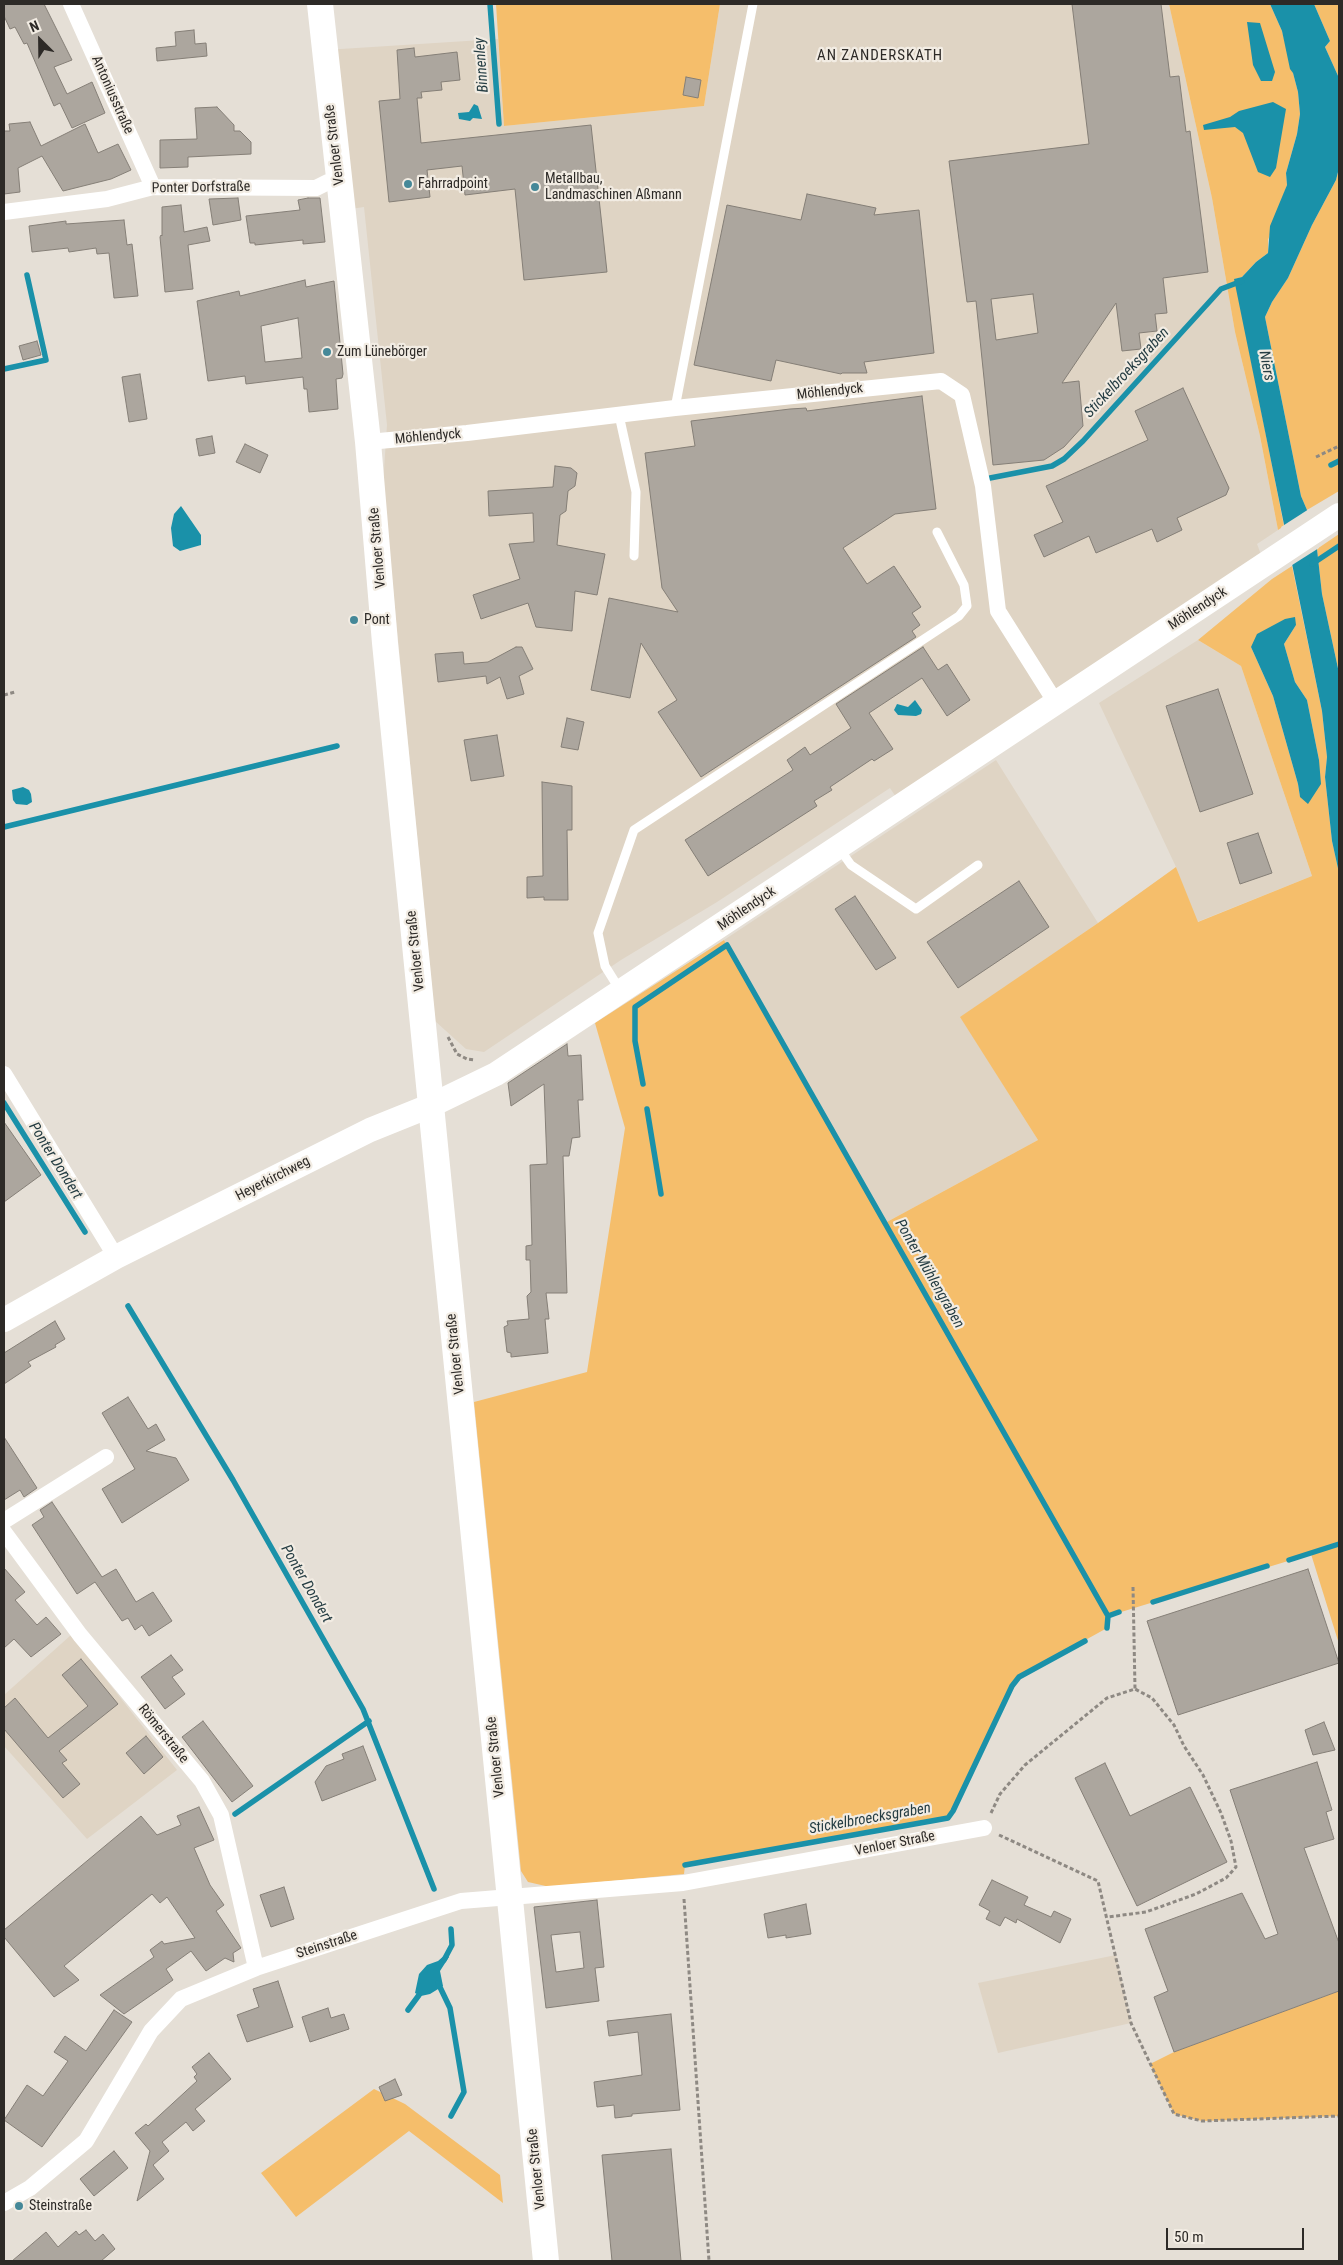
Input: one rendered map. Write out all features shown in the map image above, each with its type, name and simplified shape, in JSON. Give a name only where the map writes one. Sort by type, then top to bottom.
[{"type":"main road","name":"Venloer Straße","points":[[320,4],[368,442],[387,662],[546,2261]]},
{"type":"street","name":"Antoniusstraße","points":[[71,4],[153,187]]},
{"type":"street","name":"Ponter Dorfstraße","points":[[4,212],[107,199],[153,187],[316,188],[328,182],[339,182]]},
{"type":"street","name":"Möhlendyck","points":[[368,442],[467,433],[619,414],[941,381],[962,394],[982,486],[998,611],[1056,703]]},
{"type":"street","name":"Möhlendyck","points":[[432,1105],[496,1074],[1336,517]]},
{"type":"street","points":[[4,1074],[116,1257]]},
{"type":"street","name":"Heyerkirchweg","points":[[4,1320],[116,1257],[370,1130],[432,1105]]},
{"type":"street","points":[[4,1521],[106,1456]]},
{"type":"street","name":"Römerstraße","points":[[4,1532],[80,1635],[202,1781],[221,1815],[256,1968]]},
{"type":"street","name":"Venloer Straße","points":[[510,1898],[683,1883],[984,1828]]},
{"type":"street","name":"Steinstraße","points":[[4,2203],[30,2188],[86,2141],[151,2031],[181,1999],[256,1968],[461,1900],[492,1897],[510,1898]]},
{"type":"lane","points":[[675,408],[753,4]]},
{"type":"lane","points":[[619,414],[636,492],[634,556]]},
{"type":"lane","points":[[621,992],[605,966],[598,933],[634,830],[958,616],[967,606],[964,585],[937,532]]},
{"type":"lane","points":[[839,847],[851,865],[916,909],[978,865]]},
{"type":"path","points":[[1316,457],[1339,446]]},
{"type":"path","points":[[4,694],[15,692]]},
{"type":"path","points":[[1133,1587],[1135,1689]]},
{"type":"path","points":[[1108,1917],[1146,1912],[1196,1894],[1226,1878],[1236,1867],[1231,1841],[1221,1813],[1203,1775],[1184,1746],[1174,1724],[1152,1698],[1135,1689],[1107,1698],[1025,1765],[1000,1794],[984,1828],[1098,1881],[1108,1917],[1131,2023],[1174,2114],[1202,2121],[1339,2116]]},
{"type":"path","points":[[683,1883],[709,2261]]},
{"type":"shaded area","points":[[496,4],[720,4],[704,106],[504,126]]},
{"type":"shaded area","points":[[720,4],[1169,4],[1212,198],[1235,332],[1260,436],[1278,530],[1257,544],[1265,565],[902,806],[890,788],[717,902],[621,960],[484,1052],[466,1049],[435,1021],[383,485],[387,425],[364,207],[344,210],[325,50],[498,39],[504,126],[704,106]]},
{"type":"shaded area","points":[[1169,4],[1270,4],[1282,31],[1298,92],[1300,114],[1297,134],[1286,173],[1287,185],[1268,240],[1268,253],[1256,262],[1242,277],[1235,279],[1284,526],[1278,530],[1260,436],[1235,332],[1212,198]]},
{"type":"shaded area","points":[[1314,4],[1339,4],[1339,78],[1325,47],[1330,41]]},
{"type":"shaded area","points":[[1339,168],[1339,491],[1307,510],[1301,496],[1265,317],[1272,302],[1288,278],[1312,225],[1336,180]]},
{"type":"shaded area","points":[[1339,534],[1339,673],[1322,594],[1317,549]]},
{"type":"shaded area","points":[[1292,566],[1322,711],[1327,757],[1325,777],[1332,841],[1339,873],[1339,1644],[1311,1554],[1108,1616],[1107,1628],[1019,1677],[1012,1686],[948,1818],[685,1865],[684,1874],[550,1887],[528,1882],[521,1871],[474,1402],[587,1372],[625,1128],[595,1023],[724,940],[885,1223],[1038,1140],[960,1017],[1098,923],[1176,867],[1198,922],[1312,876],[1241,666],[1198,640],[1272,579]],"holes":[[[1296,625],[1284,644],[1295,682],[1307,700],[1319,760],[1300,797],[1273,696],[1251,647]]]},
{"type":"shaded area","points":[[1198,640],[1241,666],[1312,876],[1197,922],[1176,867],[1099,703]]},
{"type":"shaded area","points":[[996,760],[1098,923],[961,1017],[1038,1140],[885,1223],[724,940]]},
{"type":"shaded area","points":[[71,1635],[177,1770],[87,1839],[4,1746],[4,1695]]},
{"type":"shaded area","points":[[1116,1955],[1131,2023],[998,2053],[978,1983]]},
{"type":"shaded area","points":[[1339,1991],[1339,2116],[1202,2121],[1174,2114],[1150,2064],[1174,2052]]},
{"type":"shaded area","points":[[374,2089],[405,2104],[500,2175],[503,2203],[409,2131],[296,2217],[261,2173]]},
{"type":"water","name":"Niers","points":[[1270,4],[1314,4],[1330,41],[1325,47],[1339,78],[1339,168],[1336,180],[1312,225],[1288,278],[1272,302],[1265,317],[1301,496],[1307,510],[1317,549],[1322,594],[1339,673],[1339,873],[1332,841],[1325,777],[1327,757],[1322,711],[1234,279],[1242,277],[1256,262],[1268,253],[1270,226],[1287,185],[1286,173],[1297,134],[1300,114],[1298,92],[1293,73],[1290,69],[1282,31]]},
{"type":"water","points":[[1247,22],[1260,23],[1275,72],[1272,81],[1261,81],[1253,65]]},
{"type":"water","points":[[1273,102],[1286,109],[1276,168],[1270,177],[1258,172],[1243,133],[1235,127],[1204,130],[1203,125],[1230,117],[1239,111]]},
{"type":"water","points":[[474,104],[478,106],[482,119],[473,118],[470,121],[459,119],[458,113],[469,112]]},
{"type":"water","points":[[181,506],[201,535],[201,545],[180,551],[173,546],[171,528],[174,514]]},
{"type":"water","points":[[1295,617],[1296,625],[1284,644],[1295,682],[1307,700],[1319,760],[1321,784],[1308,804],[1300,797],[1273,696],[1251,647],[1257,634],[1285,619]]},
{"type":"water","points":[[915,700],[922,710],[921,714],[916,716],[898,715],[894,710],[897,704],[908,707]]},
{"type":"water","points":[[23,787],[29,790],[31,794],[32,802],[27,805],[16,804],[13,800],[12,790]]},
{"type":"water","points":[[446,1954],[449,1957],[440,1971],[443,1986],[430,1994],[421,1996],[415,1993],[419,1974],[427,1965],[438,1961]]},
{"type":"pier","points":[[1309,509],[1319,548],[1289,567],[1281,527]]},
{"type":"building","points":[[4,4],[44,4],[72,60],[54,67],[67,94],[92,82],[105,113],[72,128],[60,103],[54,106],[27,43],[24,44],[15,27],[10,29],[4,16]]},
{"type":"building","points":[[1072,4],[1161,4],[1170,77],[1179,76],[1186,132],[1190,131],[1208,272],[1163,278],[1167,313],[1155,314],[1157,331],[1139,333],[1141,349],[1122,351],[1116,303],[1062,383],[1079,381],[1083,426],[1064,447],[1044,460],[993,465],[976,301],[967,302],[949,161],[1089,144]],"holes":[[[1033,294],[1038,333],[996,340],[991,299]]]},
{"type":"building","points":[[194,30],[195,44],[206,43],[207,56],[157,61],[156,48],[176,46],[175,32]]},
{"type":"building","points":[[414,48],[415,57],[457,52],[460,80],[441,82],[442,90],[421,92],[422,98],[417,98],[421,143],[591,125],[607,272],[524,280],[515,189],[465,195],[462,166],[427,170],[430,197],[389,202],[379,101],[400,99],[397,50]]},
{"type":"building","points":[[686,77],[701,80],[698,98],[683,95]]},
{"type":"building","points":[[217,107],[234,125],[234,131],[240,131],[251,142],[251,154],[188,157],[188,167],[160,168],[160,140],[197,139],[195,108]]},
{"type":"building","points":[[30,122],[41,146],[85,124],[98,153],[118,144],[131,170],[111,179],[63,191],[42,156],[18,168],[20,192],[4,194],[4,131],[10,131],[9,124]]},
{"type":"building","points":[[807,194],[876,208],[874,215],[919,210],[934,353],[864,362],[867,373],[841,374],[776,360],[771,381],[694,365],[727,205],[801,220]]},
{"type":"building","points":[[238,198],[241,220],[213,225],[209,199]]},
{"type":"building","points":[[320,198],[325,242],[303,244],[303,240],[255,245],[255,243],[250,243],[246,216],[300,210],[298,200]]},
{"type":"building","points":[[181,205],[184,232],[207,227],[210,241],[188,245],[193,289],[165,292],[160,237],[162,236],[162,207]]},
{"type":"building","points":[[124,220],[127,245],[132,244],[138,296],[114,298],[109,253],[97,254],[96,248],[69,252],[68,248],[32,252],[29,226],[66,221],[66,224]]},
{"type":"building","points":[[305,280],[306,287],[334,281],[343,374],[342,378],[336,379],[338,409],[309,412],[307,389],[304,389],[303,377],[246,384],[245,376],[208,381],[197,301],[239,291],[240,296]],"holes":[[[298,318],[302,358],[265,362],[261,326]]]},
{"type":"building","points":[[37,341],[41,355],[23,360],[19,346]]},
{"type":"building","points":[[140,374],[147,419],[129,422],[122,377]]},
{"type":"building","points":[[1183,388],[1229,488],[1226,495],[1177,518],[1182,530],[1157,542],[1152,529],[1096,553],[1089,536],[1044,557],[1034,535],[1063,522],[1046,486],[1148,440],[1135,411]]},
{"type":"building","points":[[922,396],[936,509],[895,514],[843,548],[867,584],[894,566],[921,607],[912,613],[920,625],[912,631],[916,637],[701,777],[658,712],[677,700],[641,643],[630,698],[591,690],[609,598],[678,612],[662,588],[645,453],[695,446],[691,421],[790,409],[806,408],[807,411]]},
{"type":"building","points":[[212,436],[215,453],[199,456],[196,439]]},
{"type":"building","points":[[245,444],[268,455],[260,473],[236,462]]},
{"type":"building","points":[[555,466],[571,468],[577,473],[575,486],[568,491],[566,511],[560,515],[557,545],[605,554],[597,595],[575,591],[572,631],[536,627],[528,603],[481,619],[473,595],[520,579],[509,544],[534,542],[533,513],[489,516],[488,491],[553,487]]},
{"type":"building","points":[[516,647],[522,647],[533,669],[519,676],[524,694],[507,699],[500,677],[487,684],[486,676],[438,682],[435,654],[463,652],[464,664],[488,662]]},
{"type":"building","points":[[923,647],[938,670],[947,664],[970,700],[947,716],[922,678],[869,713],[893,749],[874,761],[872,759],[830,787],[832,790],[814,801],[817,806],[708,876],[685,840],[793,770],[787,760],[805,747],[810,755],[851,728],[836,704]]},
{"type":"building","points":[[1218,689],[1253,794],[1200,812],[1166,706]]},
{"type":"building","points":[[567,718],[584,722],[578,750],[561,747]]},
{"type":"building","points":[[497,735],[504,776],[471,781],[464,740]]},
{"type":"building","points":[[542,782],[572,786],[572,830],[567,830],[568,900],[544,900],[544,897],[527,898],[527,877],[543,876]]},
{"type":"building","points":[[1258,833],[1272,873],[1240,884],[1227,843]]},
{"type":"building","points":[[1019,881],[1049,927],[958,988],[927,942]]},
{"type":"building","points":[[855,896],[896,958],[876,970],[835,909]]},
{"type":"building","points":[[567,1044],[568,1056],[581,1055],[583,1100],[578,1100],[580,1137],[572,1138],[569,1156],[563,1156],[567,1293],[546,1293],[549,1319],[545,1319],[548,1353],[511,1357],[511,1353],[507,1352],[504,1327],[508,1325],[507,1321],[529,1319],[527,1296],[531,1292],[530,1260],[526,1260],[526,1246],[532,1245],[530,1165],[547,1164],[544,1084],[511,1106],[508,1083]]},
{"type":"building","points":[[4,1122],[41,1175],[4,1202]]},
{"type":"building","points":[[55,1321],[65,1339],[55,1345],[56,1347],[28,1362],[31,1366],[4,1384],[4,1353]]},
{"type":"building","points":[[128,1397],[148,1429],[156,1424],[165,1440],[146,1451],[176,1458],[189,1480],[122,1523],[102,1489],[135,1469],[102,1413]]},
{"type":"building","points":[[4,1437],[37,1488],[24,1497],[20,1490],[4,1500]]},
{"type":"building","points":[[52,1502],[102,1577],[116,1569],[136,1602],[153,1592],[172,1621],[149,1636],[142,1625],[135,1630],[128,1618],[122,1621],[95,1582],[77,1594],[32,1525],[44,1517],[40,1510]]},
{"type":"building","points":[[4,1568],[25,1592],[15,1600],[37,1625],[46,1617],[61,1634],[31,1657],[14,1639],[4,1648]]},
{"type":"building","points":[[1308,1569],[1339,1663],[1178,1715],[1147,1621]]},
{"type":"building","points":[[171,1655],[183,1670],[172,1677],[185,1694],[165,1709],[141,1677]]},
{"type":"building","points":[[81,1659],[118,1704],[59,1751],[67,1760],[62,1763],[80,1784],[63,1798],[4,1729],[4,1708],[15,1698],[48,1738],[88,1706],[62,1675]]},
{"type":"building","points":[[203,1721],[253,1786],[232,1802],[182,1737]]},
{"type":"building","points":[[1324,1722],[1335,1750],[1313,1755],[1305,1730]]},
{"type":"building","points":[[146,1736],[163,1757],[144,1774],[126,1753]]},
{"type":"building","points":[[363,1746],[376,1780],[322,1801],[315,1782],[326,1766],[344,1759],[342,1754]]},
{"type":"building","points":[[1317,1762],[1332,1810],[1326,1812],[1334,1839],[1304,1848],[1339,1943],[1339,1991],[1174,2052],[1154,1997],[1168,1991],[1145,1929],[1242,1893],[1265,1939],[1278,1934],[1230,1790]]},
{"type":"building","points":[[1105,1763],[1130,1816],[1190,1787],[1227,1862],[1137,1906],[1075,1778]]},
{"type":"building","points":[[199,1807],[214,1840],[194,1848],[210,1885],[224,1905],[216,1911],[241,1948],[233,1953],[234,1962],[225,1958],[206,1971],[191,1951],[166,1969],[173,1980],[124,2014],[100,1995],[154,1957],[150,1950],[162,1941],[164,1944],[195,1938],[167,1897],[160,1903],[152,1894],[64,1966],[79,1980],[54,1997],[4,1937],[4,1930],[141,1816],[157,1835],[181,1825],[177,1816]]},
{"type":"building","points":[[992,1880],[1028,1897],[1024,1905],[1051,1917],[1054,1911],[1071,1919],[1060,1943],[1017,1919],[1016,1923],[1005,1917],[1000,1926],[986,1919],[990,1911],[979,1905]]},
{"type":"building","points":[[284,1887],[294,1919],[271,1927],[260,1895]]},
{"type":"building","points":[[597,1900],[604,1967],[595,1968],[599,2001],[546,2008],[534,1907]],"holes":[[[580,1932],[584,1968],[556,1972],[551,1935]]]},
{"type":"building","points":[[806,1904],[811,1934],[786,1938],[786,1935],[768,1938],[764,1914]]},
{"type":"building","points":[[278,1981],[293,2027],[247,2042],[237,2015],[259,2007],[253,1989]]},
{"type":"building","points":[[328,2008],[331,2018],[344,2014],[349,2029],[310,2042],[302,2017]]},
{"type":"building","points":[[114,2010],[132,2022],[42,2147],[4,2120],[27,2085],[43,2096],[68,2061],[54,2052],[65,2036],[86,2051]]},
{"type":"building","points":[[671,2014],[680,2110],[632,2114],[632,2116],[615,2118],[614,2105],[597,2107],[594,2082],[642,2075],[638,2032],[609,2036],[607,2021]]},
{"type":"building","points":[[209,2053],[231,2079],[195,2109],[205,2121],[193,2131],[186,2122],[162,2142],[169,2151],[153,2165],[164,2179],[137,2201],[150,2151],[135,2133],[146,2124],[148,2126],[197,2081],[194,2077],[197,2074],[192,2067]]},
{"type":"building","points":[[395,2079],[402,2095],[385,2101],[379,2087]]},
{"type":"building","points":[[671,2149],[681,2261],[612,2261],[602,2155]]},
{"type":"building","points":[[114,2151],[128,2168],[94,2196],[80,2179]]},
{"type":"building","points":[[86,2230],[95,2241],[103,2234],[115,2249],[101,2261],[12,2261],[46,2232],[58,2247],[76,2231],[79,2235]]},
{"type":"waterway","name":"Binnenley","points":[[490,4],[499,124]]},
{"type":"waterway","points":[[4,369],[46,360],[27,275]]},
{"type":"waterway","name":"Stickelbroeksgraben","points":[[990,478],[1052,466],[1064,459],[1083,441],[1221,289],[1242,281]]},
{"type":"waterway","points":[[1331,465],[1339,461]]},
{"type":"waterway","points":[[1312,564],[1339,546]]},
{"type":"waterway","points":[[4,827],[337,746]]},
{"type":"waterway","name":"Ponter Mühlengraben","points":[[643,1084],[635,1041],[635,1007],[727,945],[1108,1616]]},
{"type":"waterway","name":"Ponter Dondert","points":[[4,1103],[85,1232]]},
{"type":"waterway","points":[[647,1109],[661,1194]]},
{"type":"waterway","name":"Ponter Dondert","points":[[128,1306],[233,1480],[363,1709],[434,1889]]},
{"type":"waterway","name":"Stickelbroecksgraben","points":[[1289,1560],[1339,1544]]},
{"type":"waterway","name":"Stickelbroecksgraben","points":[[1153,1602],[1267,1566]]},
{"type":"waterway","name":"Ponter Mühlengraben","points":[[1107,1628],[1108,1616],[1119,1612]]},
{"type":"waterway","name":"Stickelbroecksgraben","points":[[685,1865],[948,1818],[1012,1686],[1019,1677],[1085,1641]]},
{"type":"waterway","points":[[235,1814],[369,1721]]},
{"type":"waterway","name":"Ponter Dondert","points":[[444,1960],[452,1945],[451,1929]]},
{"type":"waterway","name":"Ponter Dondert","points":[[438,1983],[450,2008],[464,2092],[451,2116]]},
{"type":"waterway","points":[[408,2010],[419,1995]]},
{"type":"place","name":"Fahrradpoint","points":[[408,184]]},
{"type":"place","name":"Metallbau, Landmaschinen Aßmann","points":[[535,187]]},
{"type":"place","name":"Zum Lünebörger","points":[[327,352]]},
{"type":"place","name":"Pont","points":[[354,620]]},
{"type":"place","name":"Steinstraße","points":[[19,2206]]},
{"type":"district","name":"AN ZANDERSKATH","points":[[880,56]]}]
